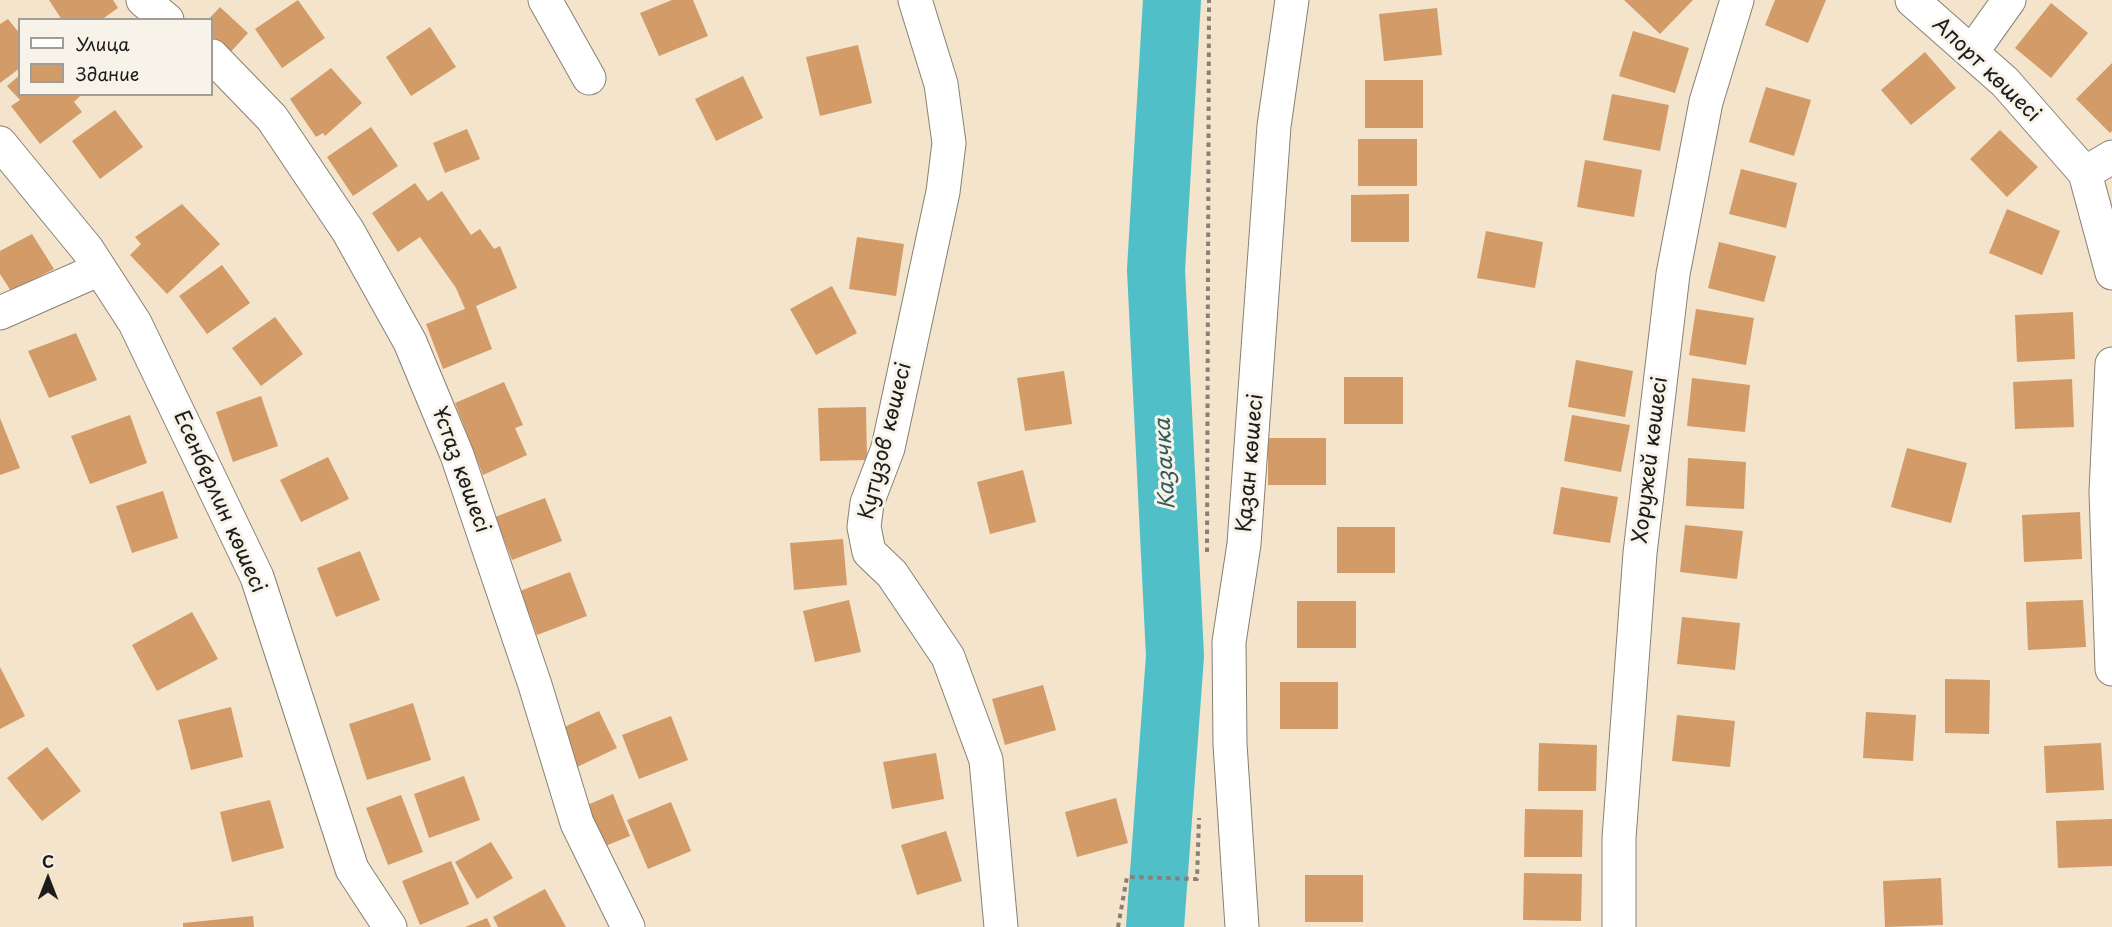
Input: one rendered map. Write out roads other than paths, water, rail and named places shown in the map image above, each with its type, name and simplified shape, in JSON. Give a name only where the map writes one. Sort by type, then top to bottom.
[{"type":"street","points":[[143,0],[165,18]]},
{"type":"street","points":[[545,0],[590,78]]},
{"type":"street","name":"Кутузов көшесі","points":[[915,0],[941,84],[949,143],[943,192],[888,448],[867,502],[864,527],[869,552],[892,574],[948,657],[986,760],[1002,927]]},
{"type":"street","name":"Қазан көшесі","points":[[1242,927],[1230,744],[1229,642],[1244,544],[1274,126],[1292,0]]},
{"type":"street","name":"Хоружей көшесі","points":[[1619,927],[1619,838],[1640,553],[1672,286],[1706,102],[1737,0]]},
{"type":"street","name":"Апорт көшесі","points":[[1912,0],[2006,82],[2085,173],[2112,273]]},
{"type":"street","points":[[1972,52],[2009,0]]},
{"type":"street","name":"Ұстаз көшесі","points":[[213,57],[272,118],[348,231],[410,342],[457,455],[535,685],[578,823],[628,927]]},
{"type":"street","name":"Есенберлин көшесі","points":[[0,143],[87,249],[135,323],[256,577],[352,869],[390,927]]},
{"type":"street","points":[[2085,173],[2112,157]]},
{"type":"street","points":[[0,313],[100,269]]},
{"type":"street","points":[[2112,364],[2106,492],[2112,669]]},
{"type":"waterway","name":"Казачка","points":[[1155,927],[1175,656],[1156,270],[1172,0]]}]
